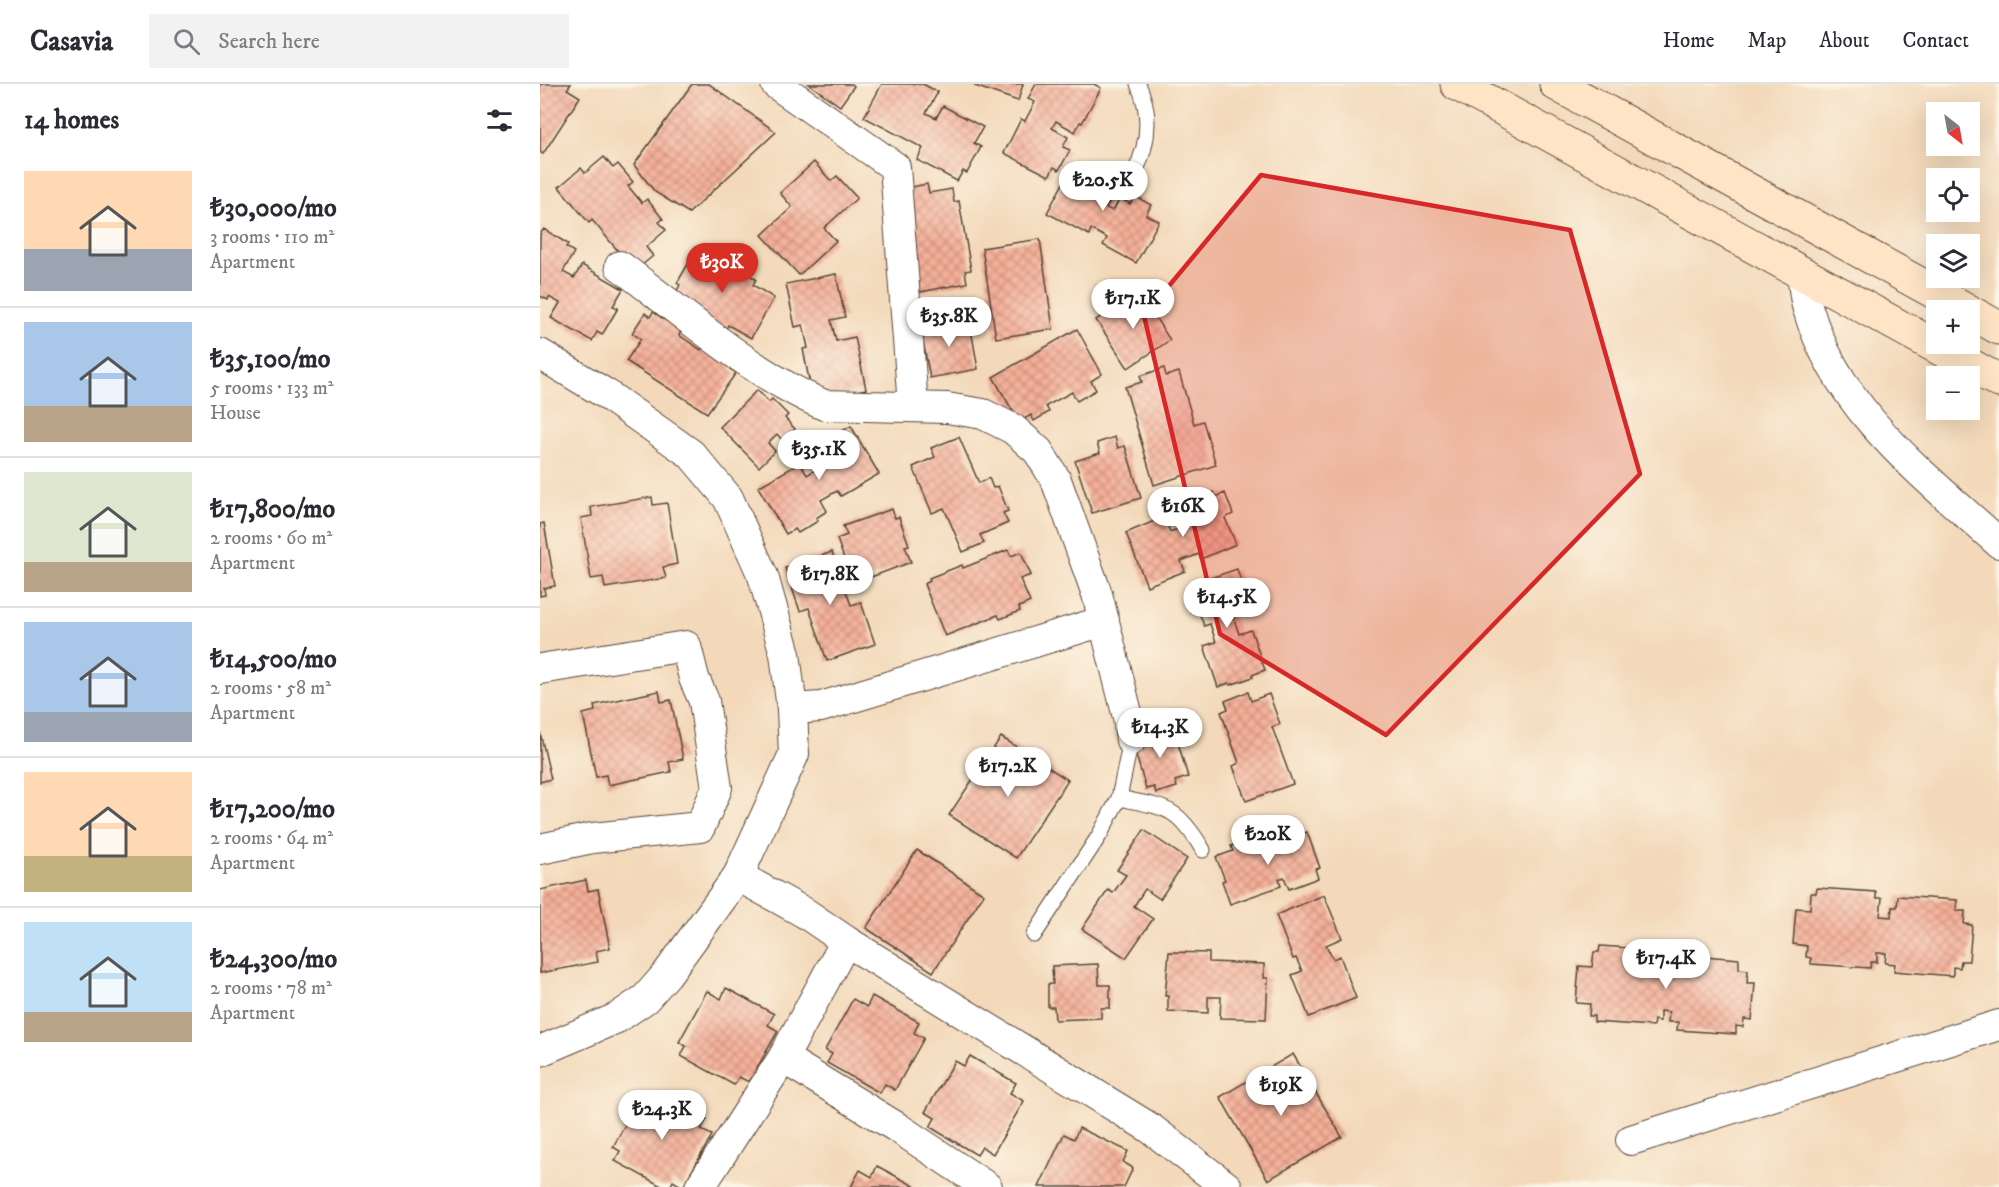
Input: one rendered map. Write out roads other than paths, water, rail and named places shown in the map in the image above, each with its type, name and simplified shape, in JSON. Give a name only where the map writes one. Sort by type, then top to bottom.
[{"type":"street","points":[[776,84],[895,167],[913,406]]},
{"type":"street","points":[[1457,84],[1999,381]]},
{"type":"street","points":[[1556,84],[1948,300]]},
{"type":"street","points":[[620,266],[740,356],[808,398],[824,405],[913,406],[947,408],[983,414],[1013,429],[1038,451],[1056,480],[1104,621],[1128,717],[1131,740]]},
{"type":"street","points":[[1802,273],[1808,309],[1820,340],[1845,386],[1865,416],[1888,443],[1999,543]]},
{"type":"street","points":[[1980,318],[1999,328]]},
{"type":"street","points":[[540,354],[606,394],[691,454],[728,498],[764,576],[785,654],[792,709],[794,754],[738,876],[667,974],[645,999],[617,1018],[540,1051]]},
{"type":"street","points":[[792,709],[821,707],[1104,621]]},
{"type":"street","points":[[540,669],[686,646],[694,678],[704,701],[717,788],[700,827],[592,838],[540,849]]},
{"type":"street","points":[[738,876],[805,913],[846,941],[1150,1128],[1227,1187]]},
{"type":"street","points":[[712,1183],[846,941]]},
{"type":"street","points":[[1631,1140],[1999,1026]]},
{"type":"street","points":[[783,1058],[898,1128],[987,1187]]},
{"type":"lane","points":[[1134,174],[1141,160],[1147,132],[1147,114],[1138,84]]},
{"type":"lane","points":[[1034,935],[1099,836],[1119,798],[1131,740]]},
{"type":"lane","points":[[1119,798],[1157,806],[1179,816],[1190,827],[1203,850]]}]
